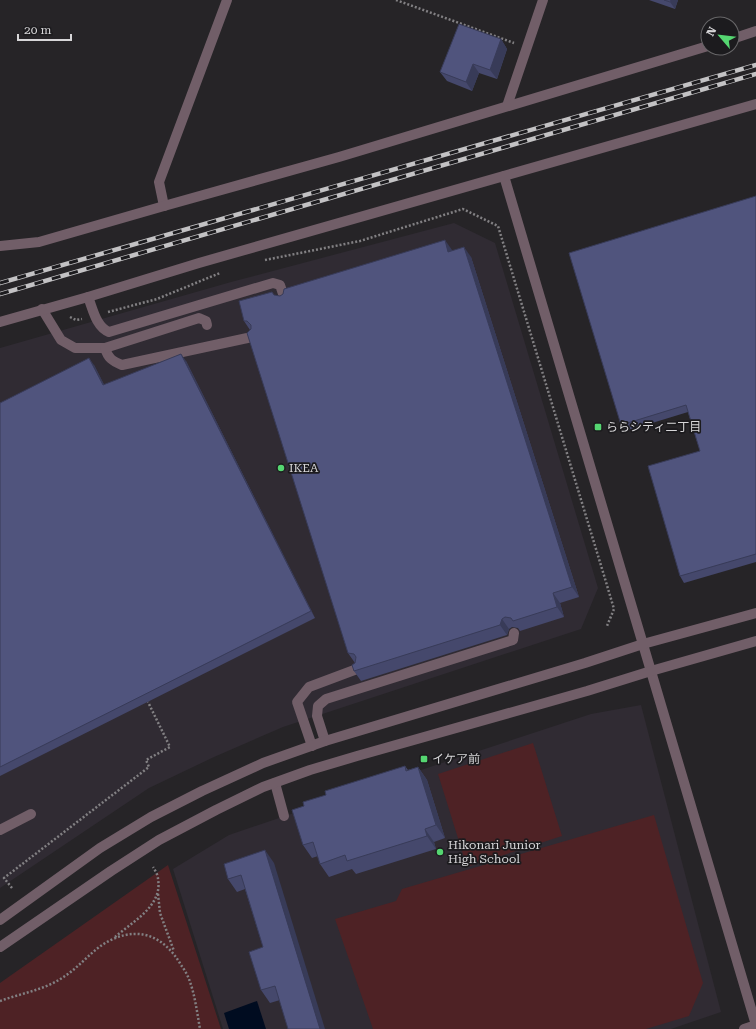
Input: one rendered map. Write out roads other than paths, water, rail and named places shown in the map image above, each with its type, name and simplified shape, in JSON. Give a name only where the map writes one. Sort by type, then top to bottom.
[{"type":"street","points":[[164,206],[159,182],[227,0]]},
{"type":"street","points":[[507,106],[543,0]]},
{"type":"street","points":[[740,36],[756,31]]},
{"type":"street","points":[[0,246],[39,242],[339,157],[700,48]]},
{"type":"street","points":[[0,322],[199,263],[756,104]]},
{"type":"street","points":[[504,176],[756,1025],[744,1029]]},
{"type":"street","points":[[88,297],[97,321],[103,330],[109,332],[273,283],[280,285],[285,300]]},
{"type":"street","points":[[42,309],[61,340],[75,348],[105,348],[200,318],[206,321],[207,325]]},
{"type":"street","points":[[105,348],[108,357],[114,362],[122,364],[252,338]]},
{"type":"street","points":[[0,920],[100,848],[151,817],[202,790],[263,763],[325,741],[585,664],[643,644],[756,613]]},
{"type":"street","points":[[325,741],[317,716],[318,706],[326,699],[513,640],[514,632]]},
{"type":"street","points":[[0,947],[159,840],[216,810],[275,783],[330,764],[587,691],[651,670],[756,641]]},
{"type":"street","points":[[312,746],[298,702],[309,687],[357,669]]},
{"type":"street","points":[[275,783],[284,816]]},
{"type":"street","points":[[0,830],[31,814]]},
{"type":"water","points":[[257,1001],[266,1029],[229,1029],[224,1013]]},
{"type":"railway","points":[[0,283],[756,65]]},
{"type":"railway","points":[[0,294],[756,74]]},
{"type":"place","name":"ららシティ二丁目","points":[[598,427]]},
{"type":"place","name":"IKEA","points":[[281,468]]},
{"type":"place","name":"イケア前","points":[[424,759]]},
{"type":"place","name":"Hikonari Junior High School","points":[[440,852]]}]
